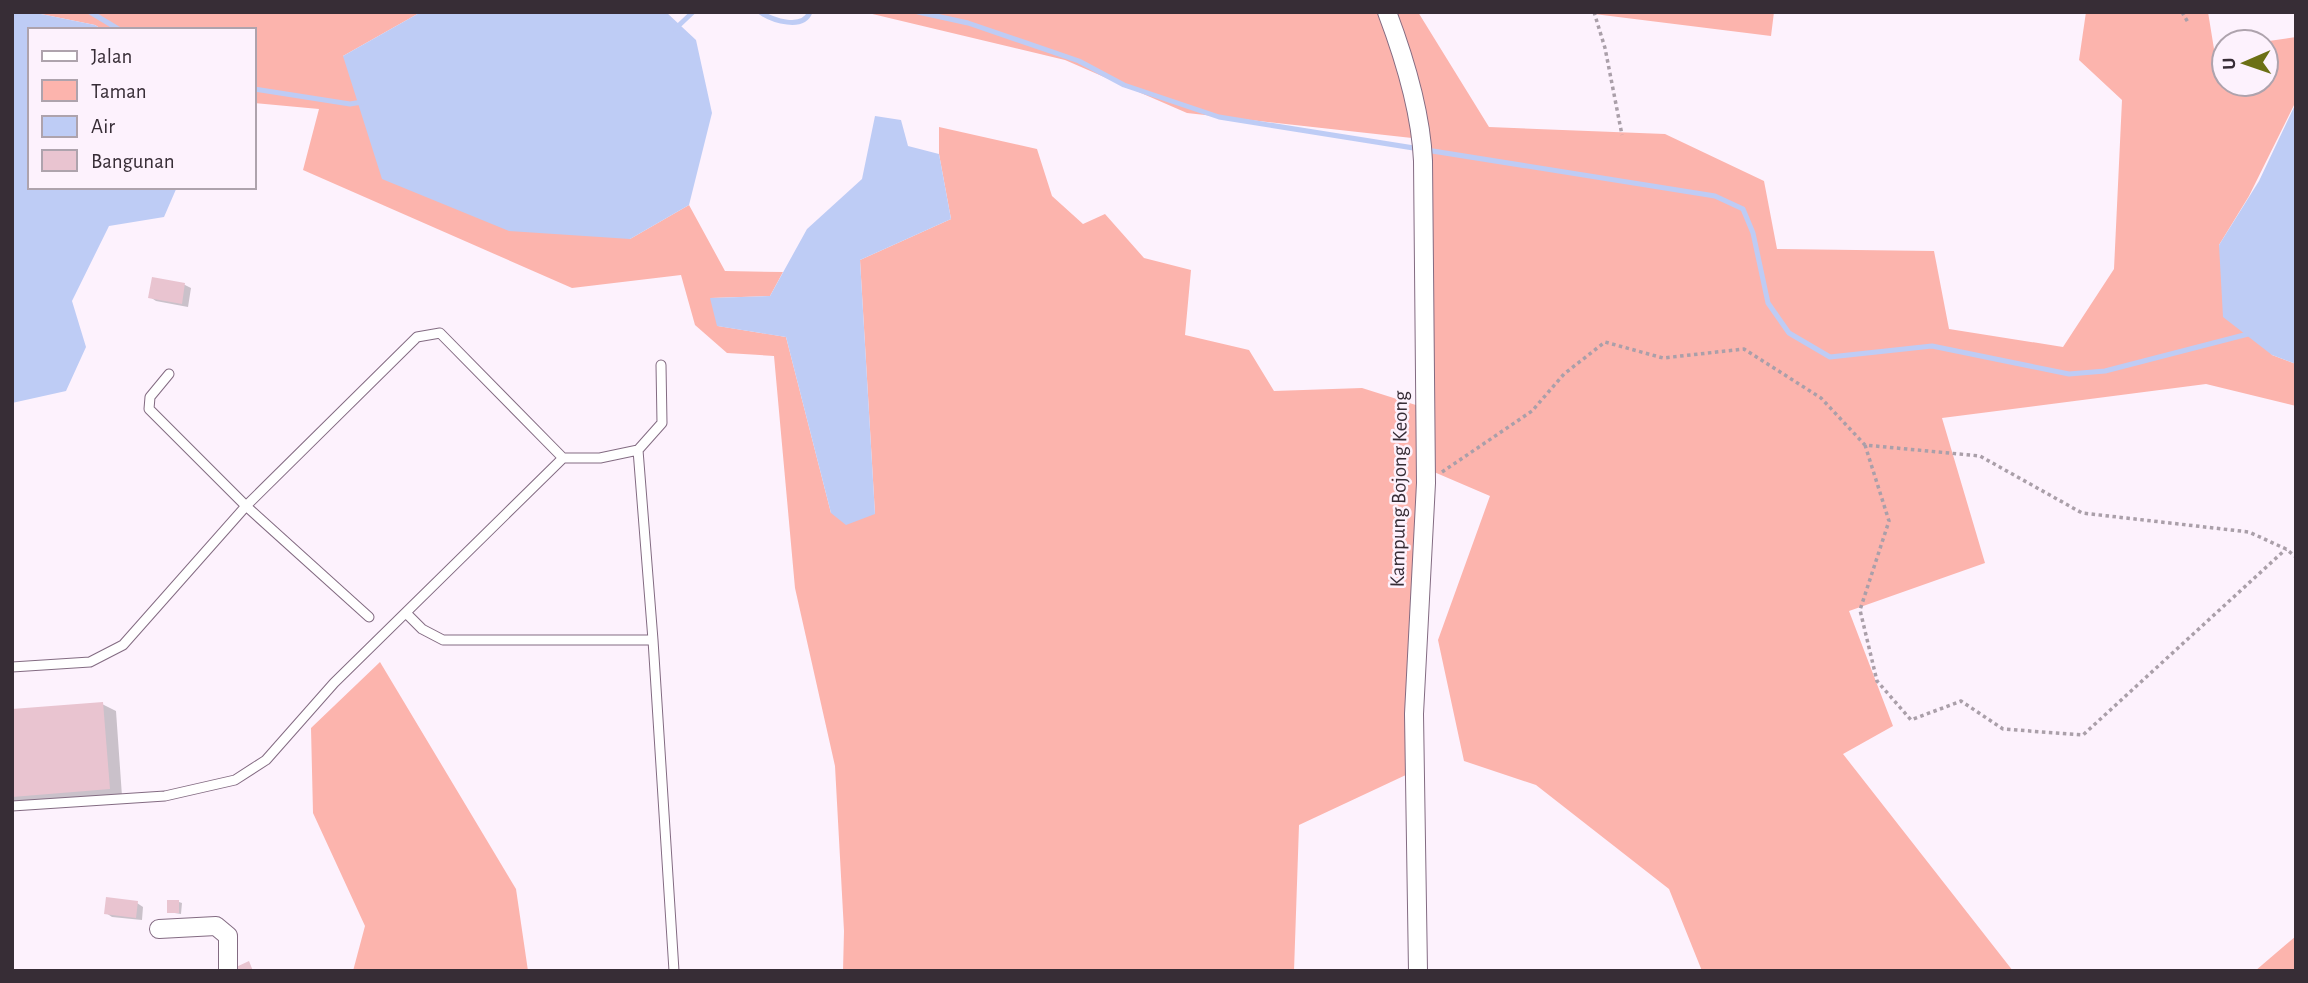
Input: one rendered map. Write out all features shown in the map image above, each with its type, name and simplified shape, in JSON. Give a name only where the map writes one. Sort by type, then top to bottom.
[{"type":"street","name":"Kampung Bojong Keong","points":[[1387,12],[1396,36],[1422,138],[1423,161],[1426,483],[1414,714],[1418,971]]},
{"type":"street","points":[[159,929],[216,926],[228,936],[228,971]]},
{"type":"lane","points":[[12,667],[90,662],[123,645],[246,506],[417,337],[440,333],[563,458]]},
{"type":"lane","points":[[12,806],[165,796],[235,780],[266,760],[334,683],[563,458],[600,458],[638,450],[662,423],[661,365]]},
{"type":"lane","points":[[169,374],[150,397],[149,409],[246,506],[369,617]]},
{"type":"lane","points":[[638,450],[674,971]]},
{"type":"lane","points":[[406,612],[422,629],[443,640],[653,640]]},
{"type":"path","points":[[1594,12],[1605,48],[1622,135]]},
{"type":"path","points":[[2182,12],[2189,24]]},
{"type":"path","points":[[1426,483],[1532,411],[1564,374],[1605,342],[1663,358],[1744,349],[1821,398],[1865,445],[1889,521],[1860,610],[1877,681],[1911,720],[1961,701],[2003,729],[2083,735],[2286,549]]},
{"type":"path","points":[[1865,445],[1980,456],[2082,513],[2249,532],[2286,549],[2296,557]]},
{"type":"green space","points":[[31,12],[421,12],[343,56],[630,239],[689,205],[725,271],[783,272],[770,296],[711,298],[718,326],[786,337],[831,513],[875,514],[860,260],[951,219],[939,154],[939,127],[1037,149],[1052,196],[1083,224],[1105,214],[1144,258],[1191,270],[1185,335],[1249,350],[1274,391],[1362,388],[1419,406],[1421,139],[1187,113],[1065,60],[864,12],[1418,12],[1489,127],[1665,134],[1764,181],[1777,249],[1934,251],[1949,329],[2063,347],[2114,269],[2122,100],[2079,60],[2086,12],[2208,12],[2211,28],[2210,98],[2280,98],[2280,39],[2296,37],[2296,101],[2249,196],[2219,245],[2272,355],[2296,364],[2296,406],[2206,384],[1942,418],[1985,563],[1849,611],[1893,726],[1843,754],[2013,971],[1702,971],[1669,889],[1536,785],[1464,761],[1438,640],[1490,496],[1420,466],[1408,774],[1299,825],[1294,971],[843,971],[844,931],[835,766],[795,588],[774,356],[727,353],[695,325],[681,275],[572,288],[303,170],[319,109],[256,103],[256,28],[100,28]]},
{"type":"green space","points":[[1578,12],[1774,12],[1771,36]]},
{"type":"green space","points":[[380,662],[516,889],[528,971],[353,971],[365,926],[313,813],[311,728]]},
{"type":"green space","points":[[2296,936],[2296,971],[2255,971]]},
{"type":"water","points":[[12,12],[31,12],[100,28],[28,28],[28,189],[176,189],[164,217],[109,226],[72,301],[86,347],[66,391],[12,403]]},
{"type":"water","points":[[421,12],[666,12],[696,40],[712,113],[689,205],[630,239],[509,231],[382,179],[343,56]]},
{"type":"water","points":[[2296,103],[2296,364],[2272,355],[2223,317],[2219,245],[2259,181]]},
{"type":"water","points":[[875,116],[901,120],[908,146],[939,154],[951,219],[860,260],[875,514],[846,525],[831,513],[786,337],[717,326],[710,298],[770,296],[807,229],[862,179]]},
{"type":"building","points":[[152,277],[185,283],[182,304],[148,298]]},
{"type":"building","points":[[103,702],[110,789],[12,797],[12,709]]},
{"type":"building","points":[[106,897],[138,901],[136,918],[104,914]]},
{"type":"building","points":[[167,900],[179,900],[179,913],[167,913]]},
{"type":"building","points":[[249,961],[253,971],[236,971],[234,968]]},
{"type":"waterway","points":[[90,12],[117,28]]},
{"type":"waterway","points":[[675,29],[693,12]]},
{"type":"waterway","points":[[760,12],[787,22],[801,21],[810,12]]},
{"type":"waterway","points":[[918,12],[968,23],[1079,61],[1124,85],[1219,117],[1715,196],[1743,209],[1753,233],[1768,303],[1789,333],[1830,357],[1932,346],[2069,374],[2105,371],[2252,333]]},
{"type":"waterway","points":[[256,89],[350,104],[362,102]]}]
